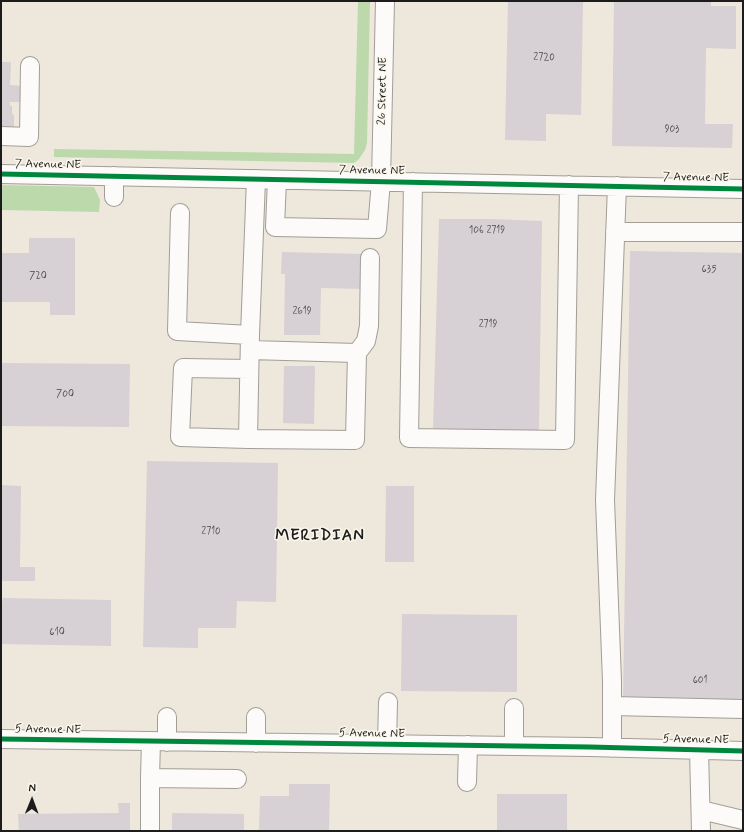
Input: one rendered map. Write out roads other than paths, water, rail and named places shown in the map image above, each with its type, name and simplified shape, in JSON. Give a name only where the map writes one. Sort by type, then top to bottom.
[{"type":"street","name":"26 Street NE","points":[[276,180],[275,227],[377,229],[381,181],[385,1]]},
{"type":"street","points":[[1,136],[29,137],[30,66]]},
{"type":"street","name":"7 Avenue NE","points":[[1,174],[743,189]]},
{"type":"street","points":[[114,176],[114,197]]},
{"type":"street","points":[[248,439],[256,179]]},
{"type":"street","points":[[413,182],[409,438],[565,440],[569,185]]},
{"type":"street","points":[[612,748],[612,681],[605,500],[617,186]]},
{"type":"street","points":[[180,213],[177,331],[250,342],[357,353]]},
{"type":"street","points":[[615,232],[743,232]]},
{"type":"street","points":[[249,369],[183,368],[180,437],[355,440],[357,353],[366,341],[369,326],[370,258]]},
{"type":"street","points":[[387,744],[388,702]]},
{"type":"street","points":[[612,706],[743,709]]},
{"type":"street","points":[[514,708],[514,746]]},
{"type":"street","points":[[256,716],[256,742]]},
{"type":"street","points":[[150,831],[150,778],[159,741],[167,717]]},
{"type":"street","name":"5 Avenue NE","points":[[1,739],[468,745],[743,751]]},
{"type":"street","points":[[467,782],[468,745]]},
{"type":"street","points":[[699,750],[701,831]]},
{"type":"street","points":[[150,778],[237,779]]},
{"type":"street","points":[[701,810],[743,820]]},
{"type":"district","name":"MERIDIAN","points":[[320,537]]}]
